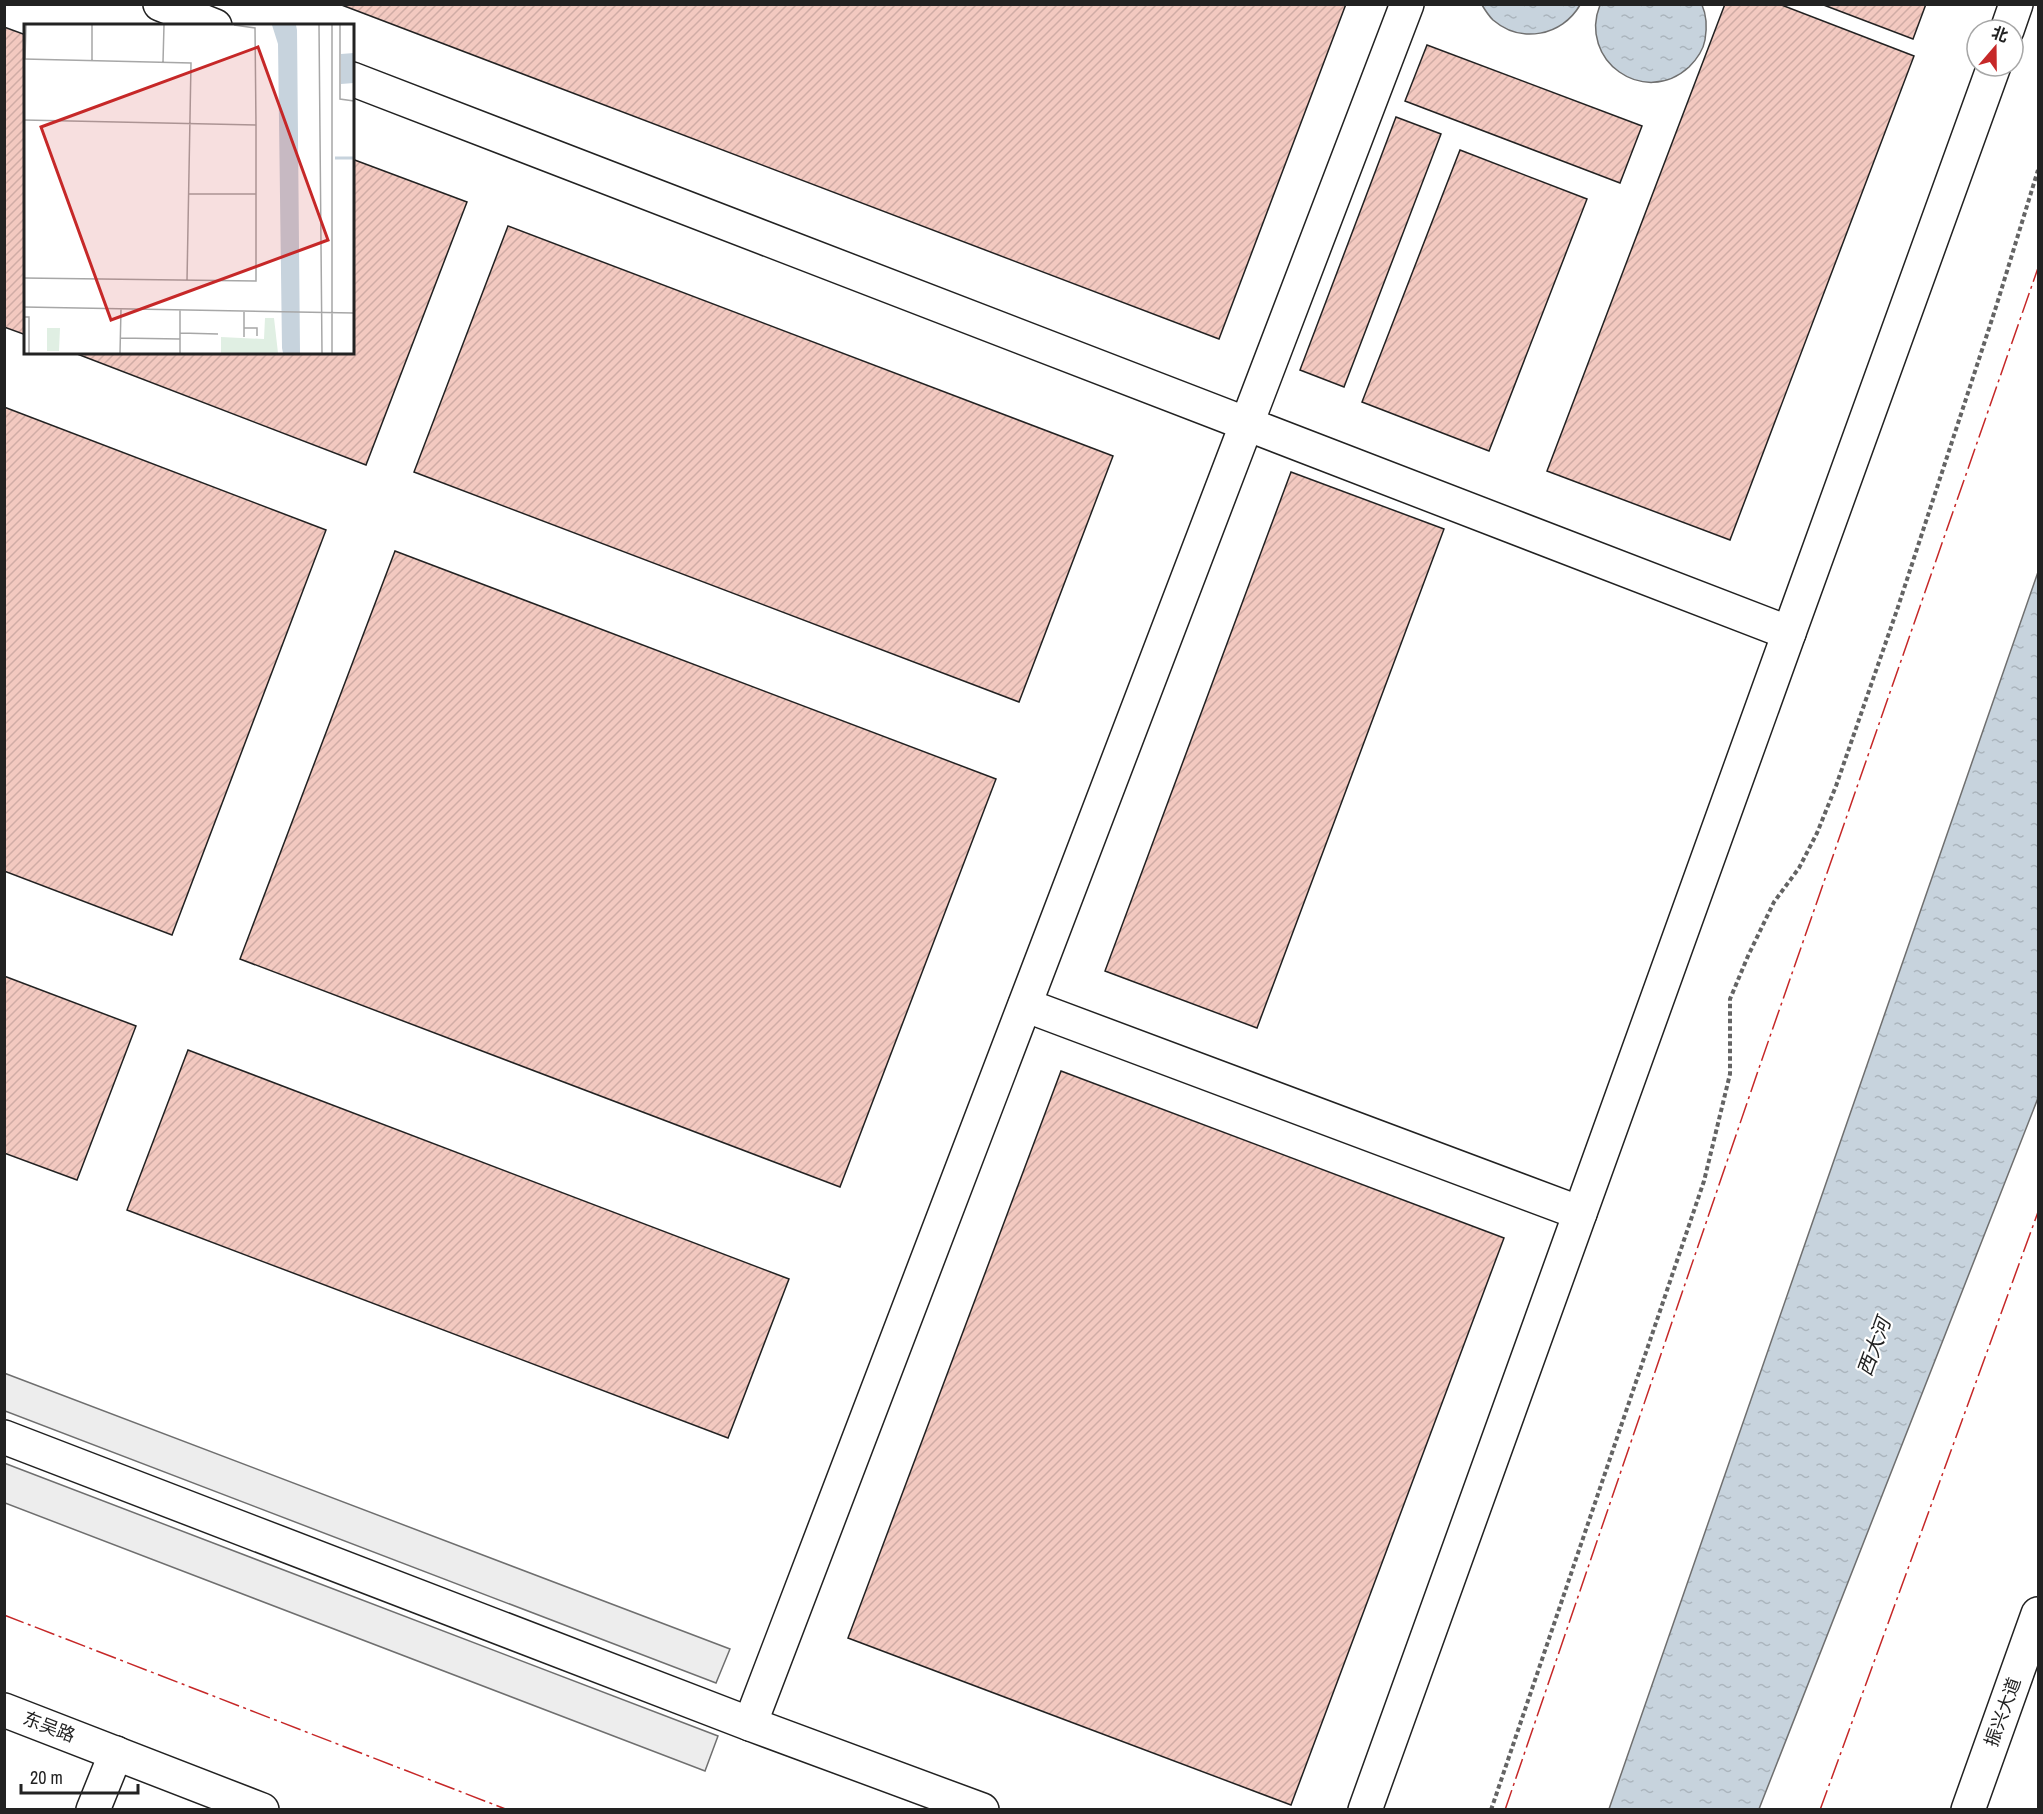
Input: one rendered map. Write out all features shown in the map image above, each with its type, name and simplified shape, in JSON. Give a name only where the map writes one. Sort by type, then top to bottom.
[{"type":"street","points":[[160,4],[210,24]]},
{"type":"street","points":[[750,1724],[1407,4]]},
{"type":"street","points":[[1365,1809],[1990,78]]},
{"type":"street","points":[[354,80],[1789,633]]},
{"type":"street","points":[[1025,1005],[1580,1213]]},
{"type":"street","points":[[4,1437],[750,1724],[982,1809]]},
{"type":"street","name":"振兴大道","points":[[1968,1809],[2038,1614]]},
{"type":"street","name":"东吴路","points":[[4,1710],[262,1809]]},
{"type":"street","points":[[93,1809],[116,1753]]},
{"type":"path","points":[[1491,1809],[1704,1180],[1730,1074],[1730,999],[1774,902],[1799,868],[1817,833],[1836,786],[1897,610],[1996,307],[2038,170]]},
{"type":"shaded area","points":[[4,1373],[730,1649],[716,1683],[5,1411]]},
{"type":"shaded area","points":[[4,1463],[718,1736],[705,1771],[5,1503]]},
{"type":"water","points":[[1482,5],[1580,5],[1563,24],[1552,30],[1528,34],[1504,28],[1493,20]]},
{"type":"water","points":[[1600,5],[1702,5],[1706,27],[1703,48],[1689,67],[1671,78],[1653,82],[1635,80],[1619,72],[1607,60],[1598,44],[1596,25]]},
{"type":"water","name":"西大河","points":[[2038,572],[2038,1098],[1759,1809],[1609,1809]]},
{"type":"building","points":[[339,4],[1346,4],[1219,339]]},
{"type":"building","points":[[1725,4],[1779,4],[1914,56],[1730,540],[1547,471]]},
{"type":"building","points":[[1821,4],[1926,4],[1913,39]]},
{"type":"building","points":[[4,27],[24,34],[24,334],[4,327]]},
{"type":"building","points":[[1427,45],[1642,126],[1620,183],[1405,101]]},
{"type":"building","points":[[1396,117],[1441,134],[1344,387],[1300,370]]},
{"type":"building","points":[[1460,150],[1587,199],[1489,451],[1362,402]]},
{"type":"building","points":[[354,160],[467,202],[366,465],[77,354],[354,354]]},
{"type":"building","points":[[508,226],[1113,456],[1019,702],[414,472]]},
{"type":"building","points":[[4,407],[326,530],[172,935],[4,871]]},
{"type":"building","points":[[1291,472],[1444,529],[1257,1028],[1105,971]]},
{"type":"building","points":[[395,551],[996,779],[840,1187],[240,959]]},
{"type":"building","points":[[4,976],[136,1026],[77,1180],[4,1153]]},
{"type":"building","points":[[188,1050],[789,1279],[728,1438],[127,1210]]},
{"type":"building","points":[[1061,1071],[1504,1238],[1291,1805],[848,1638]]},
{"type":"power","points":[[1505,1810],[1759,1068],[2038,268]]},
{"type":"power","points":[[1820,1810],[2038,1212]]},
{"type":"power","points":[[4,1615],[508,1810]]}]
